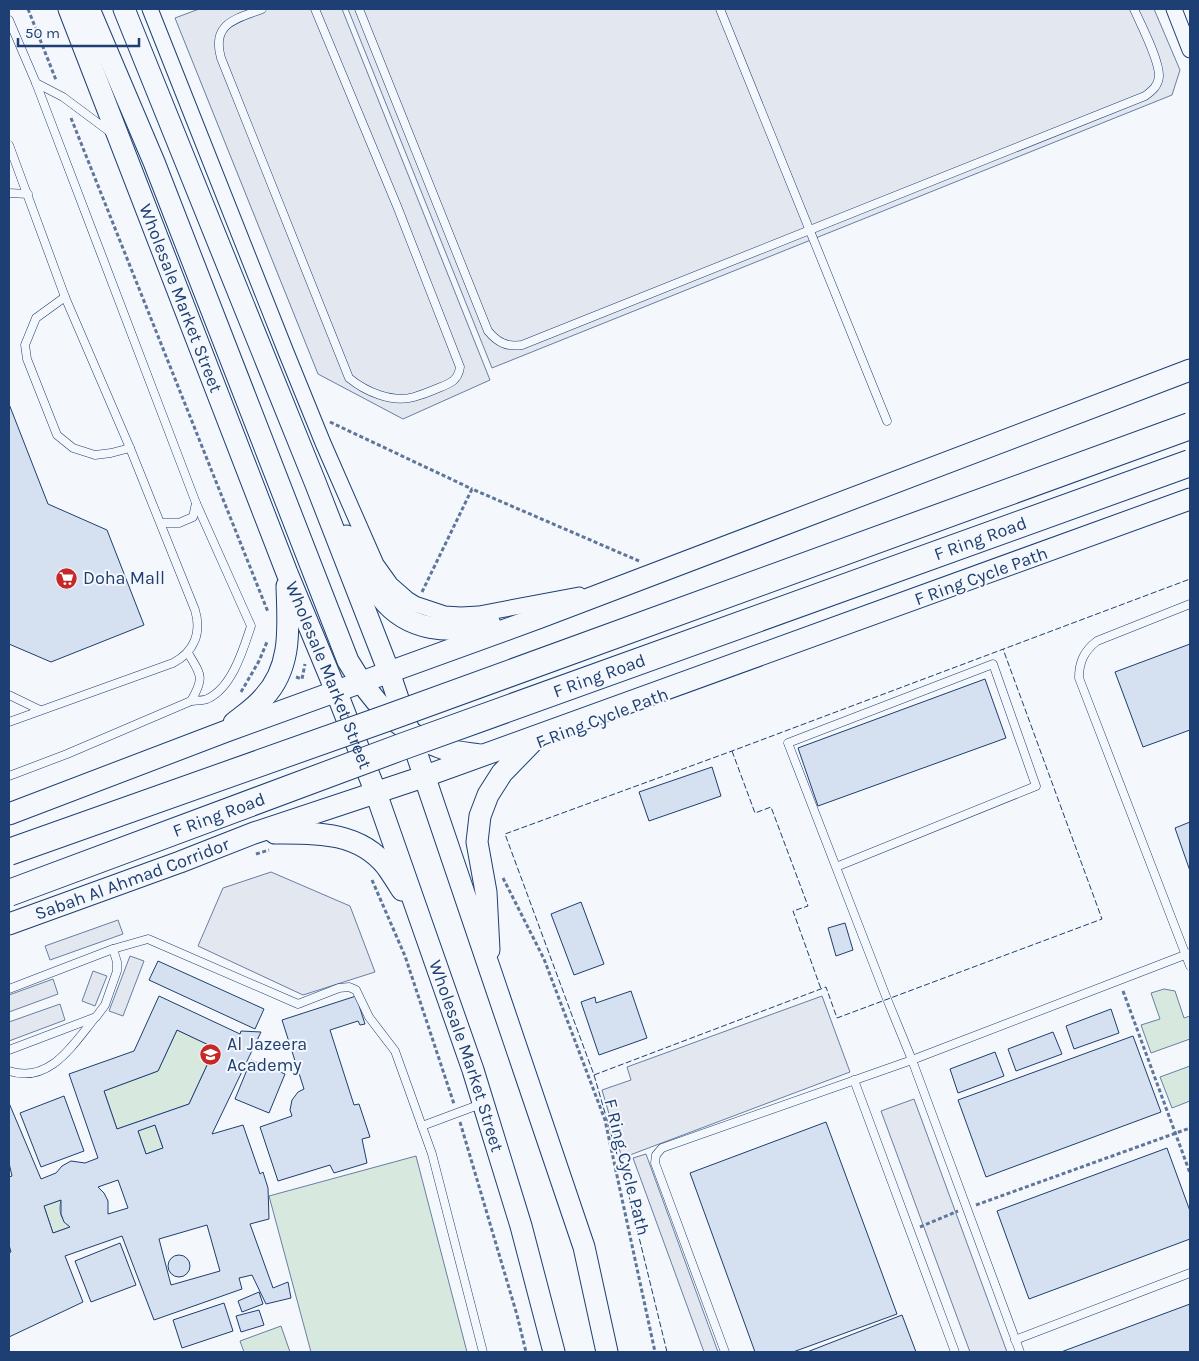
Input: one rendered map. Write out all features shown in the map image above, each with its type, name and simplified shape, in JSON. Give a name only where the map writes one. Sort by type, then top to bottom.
[{"type":"highway","name":"F Ring Road","points":[[9,852],[415,708],[1190,426]]},
{"type":"highway","name":"F Ring Road","points":[[9,893],[401,747],[1190,463]]},
{"type":"main road","name":"Wholesale Market Street","points":[[69,9],[287,573],[376,793],[473,1070],[521,1226],[554,1352]]},
{"type":"main road","points":[[89,9],[154,162],[348,661],[360,682],[381,708],[409,732],[440,748],[482,756]]},
{"type":"main road","points":[[124,9],[315,482],[389,672],[584,1248],[607,1352]]},
{"type":"main road","points":[[9,814],[224,732],[541,617],[1190,370]]},
{"type":"main road","points":[[315,482],[380,596],[398,613],[420,624],[446,630],[463,630],[517,617],[541,617]]},
{"type":"main road","name":"F Ring Road","points":[[254,833],[424,777],[1190,499]]},
{"type":"main road","points":[[224,732],[264,698],[281,671],[288,643],[287,573]]},
{"type":"main road","points":[[490,972],[486,892],[477,842],[480,816],[488,795],[502,773],[540,734]]},
{"type":"main road","points":[[254,833],[321,833],[343,837],[365,848],[386,865],[419,916]]},
{"type":"main road","name":"Sabah Al Ahmad Corridor","points":[[9,924],[254,833]]},
{"type":"street","points":[[150,9],[286,352],[369,550],[376,564],[391,584],[416,604],[445,614],[461,616],[610,590]]},
{"type":"street","points":[[1174,9],[1189,46]]},
{"type":"lane","points":[[262,9],[230,22],[222,28],[218,37],[221,58],[349,378],[357,385],[382,396],[400,400],[414,398],[453,382],[458,375],[460,367],[397,206],[315,9]]},
{"type":"lane","points":[[359,9],[488,331],[494,339],[512,346],[522,344],[1145,96],[1156,86],[1159,78],[1156,64],[1134,9]]},
{"type":"lane","points":[[720,9],[887,421]]},
{"type":"lane","points":[[9,20],[36,83],[196,503],[251,626],[239,660],[221,690],[206,699],[191,701],[67,754],[9,776]]},
{"type":"lane","points":[[36,83],[63,97],[119,140]]},
{"type":"lane","points":[[9,145],[65,297],[130,448],[198,618],[197,636],[188,652],[173,663],[9,722]]},
{"type":"lane","points":[[9,193],[28,194]]},
{"type":"lane","points":[[65,297],[36,318],[25,345],[27,359],[57,435],[73,448],[95,455],[130,448]]},
{"type":"lane","points":[[161,523],[179,523],[192,517],[196,503]]},
{"type":"lane","points":[[1190,604],[1097,641],[1088,648],[1083,657],[1079,673],[1082,689],[1188,954],[1190,966]]},
{"type":"lane","points":[[188,652],[200,674],[199,688],[191,701]]},
{"type":"lane","points":[[836,868],[1036,786],[993,664],[788,743],[836,868],[887,999],[912,1060],[1020,1352]]},
{"type":"lane","points":[[9,694],[40,710]]},
{"type":"lane","points":[[9,989],[148,939],[298,1004],[339,988],[349,987],[356,990],[369,1017],[394,1052],[432,1154],[483,1352]]},
{"type":"lane","points":[[9,1071],[23,1074],[34,1073],[59,1061],[105,1004],[118,971],[113,950]]},
{"type":"lane","points":[[725,1352],[655,1163],[656,1155],[662,1148],[912,1060],[1188,954]]},
{"type":"lane","points":[[9,1050],[96,1017]]},
{"type":"lane","points":[[854,1080],[955,1352]]},
{"type":"lane","points":[[422,1126],[483,1104]]},
{"type":"lane","points":[[1015,1340],[1190,1273]]},
{"type":"path","points":[[28,9],[269,613],[269,620]]},
{"type":"path","points":[[326,419],[472,489],[643,563]]},
{"type":"path","points":[[416,604],[472,489]]},
{"type":"path","points":[[241,693],[259,661],[270,635]]},
{"type":"path","points":[[259,661],[302,679],[306,663],[322,656]]},
{"type":"path","points":[[255,854],[272,849]]},
{"type":"path","name":"F Ring Cycle Path","points":[[501,874],[544,959],[605,1120],[655,1352]]},
{"type":"path","points":[[371,877],[405,956],[457,1113],[518,1315],[526,1352]]},
{"type":"path","points":[[1119,980],[1190,1173]]},
{"type":"path","points":[[910,1231],[967,1208],[1190,1128]]},
{"type":"shaded area","points":[[199,9],[342,9],[490,380],[403,419],[318,374],[175,18]]},
{"type":"shaded area","points":[[348,9],[1154,9],[1180,70],[1172,95],[492,368]]},
{"type":"shaded area","points":[[271,872],[350,906],[375,972],[303,995],[198,946],[223,888]]},
{"type":"shaded area","points":[[118,920],[123,934],[50,960],[45,946]]},
{"type":"shaded area","points":[[130,956],[144,961],[123,1016],[109,1011]]},
{"type":"shaded area","points":[[93,971],[107,976],[95,1006],[82,1001]]},
{"type":"shaded area","points":[[53,979],[58,994],[9,1012],[9,995]]},
{"type":"shaded area","points":[[1164,989],[1175,991],[1184,1018],[1190,1016],[1190,1039],[1151,1053],[1141,1025],[1160,1019],[1151,993]]},
{"type":"shaded area","points":[[822,996],[850,1072],[622,1158],[602,1090],[631,1080],[627,1067]]},
{"type":"shaded area","points":[[60,1004],[65,1020],[9,1041],[9,1022]]},
{"type":"shaded area","points":[[177,1030],[215,1048],[189,1104],[117,1129],[104,1091],[158,1071]]},
{"type":"shaded area","points":[[1190,1066],[1190,1101],[1172,1108],[1160,1077]]},
{"type":"shaded area","points":[[914,1099],[1007,1352],[970,1352],[881,1111]]},
{"type":"shaded area","points":[[155,1125],[163,1148],[146,1154],[138,1131]]},
{"type":"shaded area","points":[[646,1154],[718,1352],[704,1352],[633,1158]]},
{"type":"shaded area","points":[[416,1156],[467,1352],[311,1352],[269,1196]]},
{"type":"shaded area","points":[[61,1200],[61,1215],[70,1227],[53,1233],[44,1206]]},
{"type":"shaded area","points":[[281,1326],[290,1352],[244,1352],[240,1341]]},
{"type":"building","name":"Doha Mall","points":[[9,404],[48,504],[107,530],[144,625],[51,662],[9,644]]},
{"type":"building","points":[[1190,644],[1190,730],[1143,747],[1115,672]]},
{"type":"building","points":[[985,679],[1006,738],[818,806],[798,748]]},
{"type":"building","points":[[712,767],[721,796],[649,821],[639,792]]},
{"type":"building","points":[[1190,822],[1190,871],[1175,828]]},
{"type":"building","points":[[581,902],[604,964],[574,975],[551,914]]},
{"type":"building","points":[[845,923],[853,950],[836,956],[828,928]]},
{"type":"building","points":[[158,961],[264,1009],[255,1029],[149,980]]},
{"type":"building","points":[[631,991],[647,1038],[599,1055],[581,1002],[595,997],[596,1003]]},
{"type":"building","points":[[159,996],[240,1034],[241,1031],[261,1032],[212,1134],[243,1125],[260,1174],[263,1172],[268,1188],[269,1219],[250,1224],[273,1288],[288,1282],[291,1298],[266,1304],[252,1275],[239,1278],[242,1289],[154,1320],[122,1236],[65,1256],[83,1302],[9,1337],[9,1253],[11,1252],[9,1245],[9,1177],[12,1176],[9,1163],[9,1103],[41,1179],[56,1173],[62,1166],[71,1161],[85,1163],[98,1158],[69,1074],[134,1051]],"holes":[[[177,1030],[215,1048],[189,1104],[117,1129],[104,1091],[158,1071]],[[155,1125],[163,1148],[146,1154],[138,1131]],[[118,1180],[128,1208],[108,1214],[108,1201],[98,1187]],[[61,1200],[61,1214],[64,1222],[70,1227],[53,1233],[44,1206]],[[207,1225],[220,1271],[171,1285],[159,1239]]]},
{"type":"building","points":[[356,996],[365,1024],[360,1025],[358,1021],[330,1030],[354,1105],[359,1104],[370,1137],[362,1139],[367,1163],[334,1173],[330,1165],[278,1181],[260,1127],[292,1116],[290,1110],[292,1100],[298,1092],[304,1089],[282,1020]]},
{"type":"building","points":[[1111,1009],[1119,1033],[1074,1049],[1066,1026]]},
{"type":"building","points":[[1053,1032],[1062,1054],[1016,1071],[1008,1049]]},
{"type":"building","points":[[1133,1036],[1161,1112],[986,1177],[958,1100]]},
{"type":"building","points":[[995,1052],[1004,1076],[958,1093],[950,1069]]},
{"type":"building","points":[[251,1060],[285,1074],[269,1113],[235,1099]]},
{"type":"building","points":[[64,1096],[84,1151],[41,1167],[20,1113]]},
{"type":"building","points":[[826,1122],[897,1314],[793,1352],[755,1352],[690,1173]]},
{"type":"building","points":[[1167,1148],[1190,1211],[1190,1239],[1029,1299],[997,1211]]},
{"type":"building","points":[[120,1243],[136,1285],[91,1302],[75,1261]]},
{"type":"building","points":[[179,1255],[189,1262],[190,1266],[183,1276],[179,1277],[169,1270],[168,1266],[175,1256]]},
{"type":"building","points":[[259,1292],[263,1304],[242,1312],[238,1301]]},
{"type":"building","points":[[224,1303],[233,1331],[182,1348],[173,1320]]},
{"type":"building","points":[[1190,1304],[1190,1352],[1061,1352]]},
{"type":"building","points":[[259,1310],[264,1325],[241,1332],[236,1316]]},
{"type":"building","points":[[902,1315],[916,1352],[807,1352]]},
{"type":"fence","points":[[667,1352],[628,1192],[594,1075],[505,834],[1190,579]]},
{"type":"fence","points":[[594,1075],[826,987],[837,1018],[1102,919],[1003,649]]},
{"type":"fence","points":[[732,751],[755,813],[771,807],[808,906],[793,911],[821,989]]},
{"type":"place","name":"Doha Mall","points":[[67,578]]},
{"type":"place","name":"Al Jazeera Academy","points":[[211,1054]]}]
